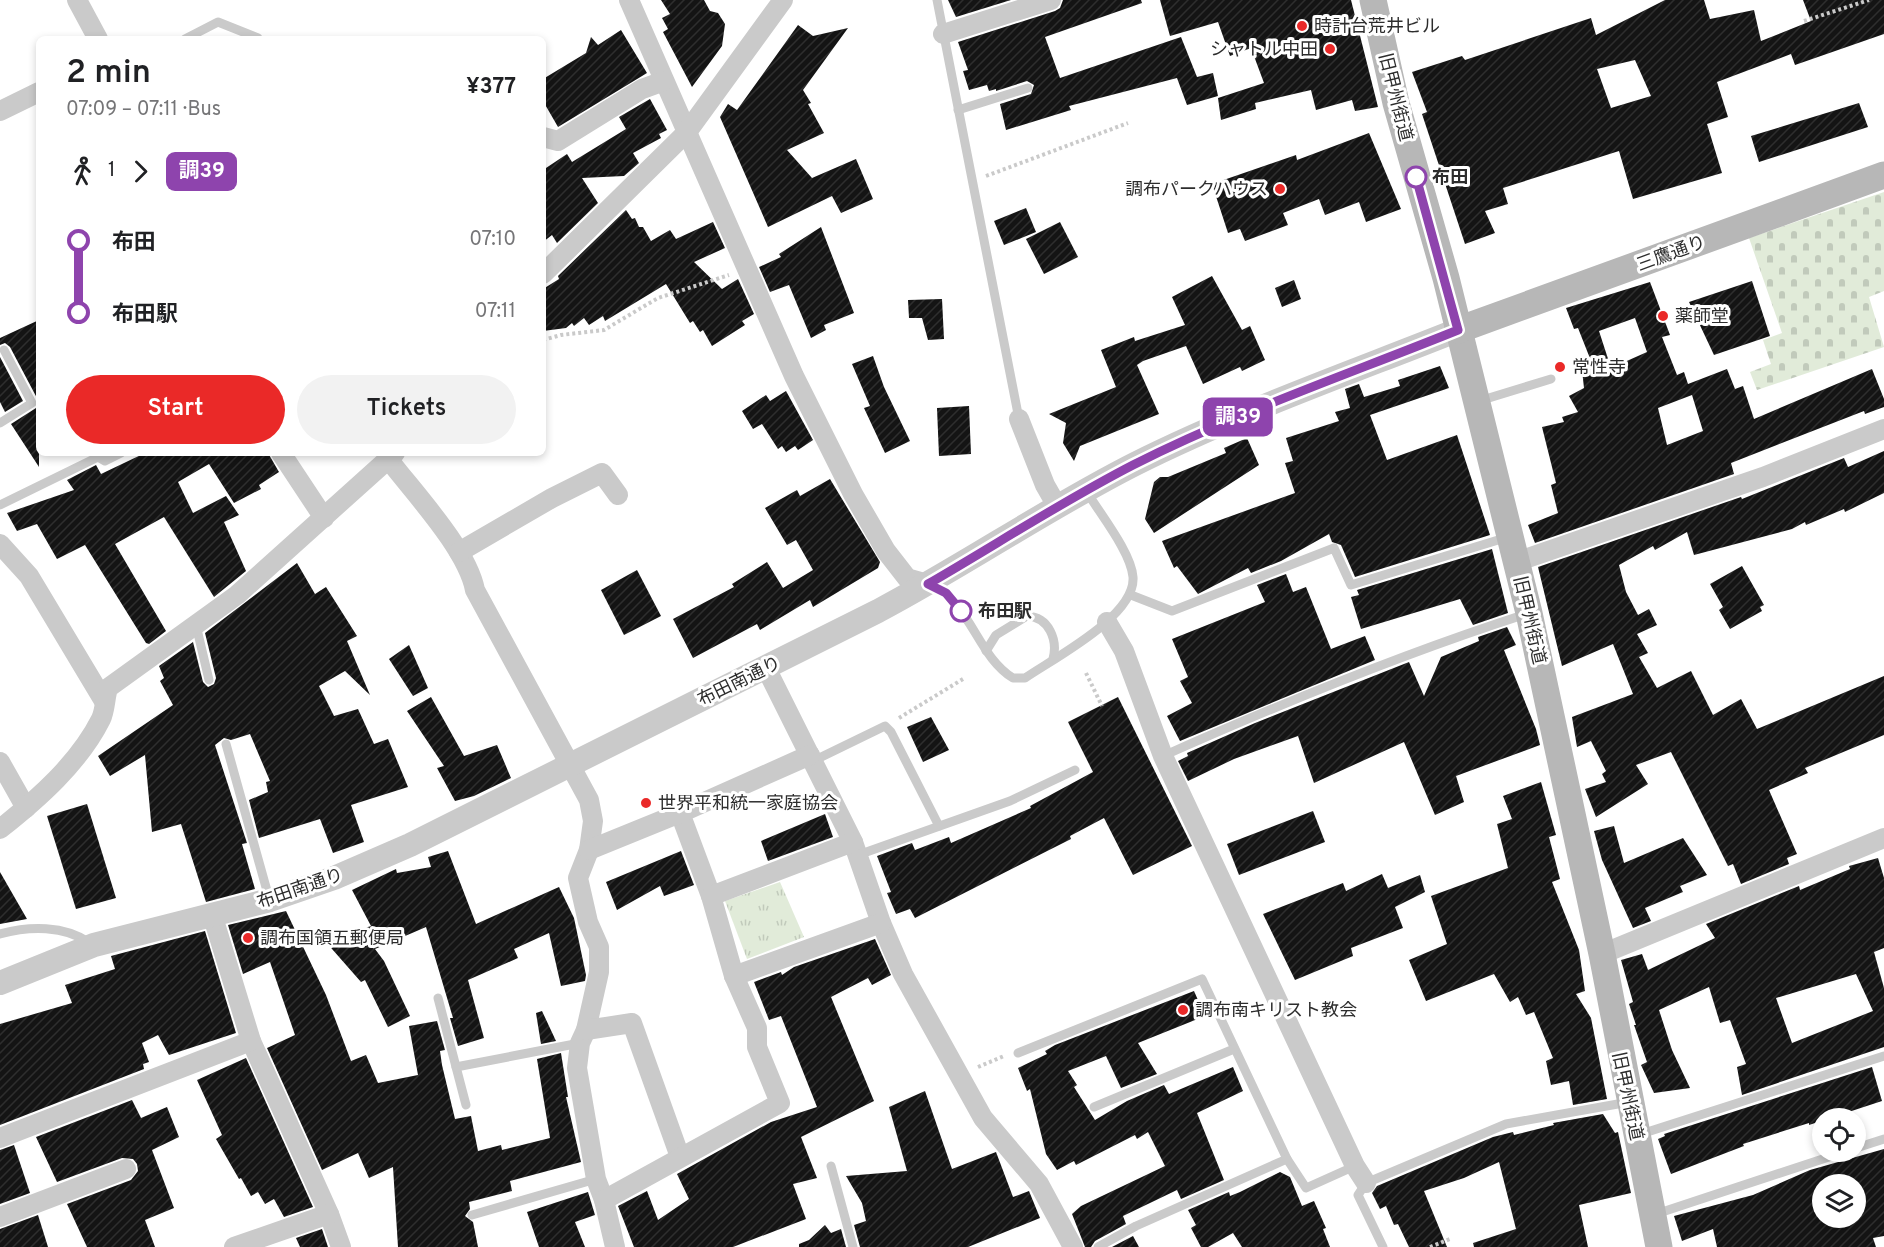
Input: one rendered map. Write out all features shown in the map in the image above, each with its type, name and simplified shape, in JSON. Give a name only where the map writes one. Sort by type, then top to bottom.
[{"type":"main road","name":"旧甲州街道","points":[[1373,0],[1396,103],[1477,402],[1529,613],[1602,954],[1659,1247]]},
{"type":"main road","name":"三鷹通り","points":[[1458,330],[1843,192],[1884,175]]},
{"type":"street","points":[[77,0],[96,36]]},
{"type":"street","points":[[629,0],[794,376],[853,494],[886,551],[907,578],[916,583],[928,584]]},
{"type":"street","points":[[546,271],[687,132],[783,0]]},
{"type":"street","points":[[943,34],[1051,0]]},
{"type":"street","points":[[546,138],[558,141],[642,89],[664,81]]},
{"type":"street","points":[[0,111],[36,93]]},
{"type":"street","name":"布田南通り","points":[[0,983],[94,945],[270,900],[334,878],[410,845],[766,668],[928,584],[1057,506],[1185,440],[1292,394],[1458,330]]},
{"type":"street","points":[[1019,419],[1045,485],[1057,506]]},
{"type":"street","points":[[1516,562],[1762,477],[1884,429]]},
{"type":"street","points":[[283,456],[324,518]]},
{"type":"street","points":[[0,829],[26,808],[70,764],[102,718],[108,688],[237,595],[392,457],[459,552],[472,575],[476,590],[589,800],[593,821],[589,850],[578,878],[588,922],[599,947],[599,963],[577,1068],[596,1179],[604,1200],[615,1247]]},
{"type":"street","points":[[459,552],[552,498],[602,473],[618,495]]},
{"type":"street","points":[[0,544],[29,576],[104,701]]},
{"type":"street","points":[[1107,622],[1124,651],[1163,756],[1355,1166],[1366,1183]]},
{"type":"street","points":[[766,668],[856,849],[881,923],[903,974],[957,1075],[983,1118],[1039,1184],[1073,1247]]},
{"type":"street","points":[[589,850],[812,758]]},
{"type":"street","points":[[0,762],[26,808]]},
{"type":"street","points":[[604,1200],[780,1103],[757,1047],[757,1028],[734,976],[711,896],[680,813]]},
{"type":"street","points":[[1602,954],[1884,838]]},
{"type":"street","points":[[711,896],[856,849]]},
{"type":"street","points":[[212,914],[251,1041],[329,1214],[340,1247]]},
{"type":"street","points":[[734,976],[881,923]]},
{"type":"street","points":[[583,1037],[632,1023],[680,1157]]},
{"type":"street","points":[[0,1138],[251,1041]]},
{"type":"street","points":[[0,1217],[126,1169]]},
{"type":"street","points":[[234,1247],[329,1214]]},
{"type":"lane","points":[[937,0],[1019,419]]},
{"type":"lane","points":[[191,36],[219,22],[253,36]]},
{"type":"lane","points":[[958,110],[1028,88]]},
{"type":"lane","points":[[0,423],[32,402],[4,350]]},
{"type":"lane","points":[[1477,402],[1551,379]]},
{"type":"lane","points":[[0,505],[98,457],[105,461],[115,456]]},
{"type":"lane","points":[[928,584],[953,600],[992,662],[1013,678],[1025,678],[1107,622],[1131,595],[1133,577],[1126,556],[1086,490]]},
{"type":"lane","points":[[1131,595],[1172,611],[1334,548],[1351,585],[1510,536]]},
{"type":"lane","points":[[1163,756],[1247,718],[1418,649],[1529,613]]},
{"type":"lane","points":[[986,651],[996,635],[1027,616],[1033,616],[1043,621],[1051,633],[1056,649],[1053,659]]},
{"type":"lane","points":[[196,625],[209,680]]},
{"type":"lane","points":[[812,758],[885,726],[891,732],[939,826]]},
{"type":"lane","points":[[226,744],[270,900]]},
{"type":"lane","points":[[856,849],[939,826],[1010,801],[1075,770]]},
{"type":"lane","points":[[0,934],[24,928],[76,933],[94,945]]},
{"type":"lane","points":[[1018,1053],[1202,979],[1287,1158],[1306,1188],[1355,1166]]},
{"type":"lane","points":[[438,998],[466,1105]]},
{"type":"lane","points":[[456,1067],[583,1037]]},
{"type":"lane","points":[[1094,1107],[1234,1049]]},
{"type":"lane","points":[[1636,1135],[1884,1056]]},
{"type":"lane","points":[[1383,1247],[1358,1195],[1366,1183],[1506,1124],[1629,1102]]},
{"type":"lane","points":[[1866,1145],[1884,1139]]},
{"type":"lane","points":[[1098,1247],[1136,1226],[1287,1158]]},
{"type":"lane","points":[[1653,1214],[1813,1162]]},
{"type":"lane","points":[[831,1166],[853,1247]]},
{"type":"lane","points":[[472,1215],[596,1179]]},
{"type":"path","points":[[1803,21],[1869,0]]},
{"type":"path","points":[[971,181],[1128,123]]},
{"type":"path","points":[[546,340],[604,330],[658,298],[746,269]]},
{"type":"path","points":[[1086,673],[1101,706]]},
{"type":"path","points":[[885,726],[963,679]]},
{"type":"path","points":[[957,1075],[1011,1053],[1018,1053]]},
{"type":"path","points":[[1430,1247],[1450,1239]]},
{"type":"green space","points":[[1884,192],[1884,291],[1869,297],[1884,347],[1757,390],[1750,372],[1771,364],[1763,340],[1782,333],[1749,238]]},
{"type":"green space","points":[[780,882],[804,937],[747,959],[725,901]]},
{"type":"building","points":[[661,0],[704,0],[710,11],[718,13],[725,24],[722,46],[692,87],[663,32],[668,29],[662,18],[670,14]]},
{"type":"building","points":[[948,0],[1011,0],[956,17]]},
{"type":"building","points":[[1063,0],[1141,0],[1142,3],[1045,37],[1060,78],[1181,37],[1197,77],[1213,73],[1218,96],[1187,105],[1177,78],[1069,106],[1071,110],[1006,130],[1000,104],[1031,94],[1034,85],[1027,81],[996,91],[996,89],[989,91],[987,85],[969,90],[963,71],[968,70],[958,42],[1055,11],[1060,8]]},
{"type":"building","points":[[1160,0],[1351,0],[1378,107],[1355,111],[1352,100],[1316,110],[1311,90],[1255,103],[1256,109],[1221,120],[1218,98],[1264,83],[1251,48],[1230,56],[1218,22],[1170,36]]},
{"type":"building","points":[[1665,0],[1704,0],[1710,19],[1754,10],[1761,41],[1811,21],[1803,0],[1884,0],[1884,34],[1795,65],[1791,54],[1717,82],[1728,117],[1707,124],[1722,173],[1633,199],[1619,151],[1503,188],[1508,204],[1485,211],[1495,233],[1465,244],[1422,114],[1427,112],[1412,72],[1462,56],[1465,60],[1591,18],[1596,35]],"holes":[[[1635,60],[1651,96],[1611,108],[1597,69]]]},
{"type":"building","points":[[798,25],[813,36],[848,28],[803,90],[824,133],[787,150],[812,178],[856,159],[873,199],[841,213],[832,196],[768,227],[720,117],[728,104],[737,110]]},
{"type":"building","points":[[621,30],[647,73],[558,127],[546,106],[546,77],[586,53],[591,37],[598,45]]},
{"type":"building","points":[[650,99],[667,130],[659,134],[661,138],[633,153],[639,163],[624,176],[582,178],[598,203],[557,243],[552,235],[546,240],[546,168],[567,154],[572,162],[626,129],[619,117]]},
{"type":"building","points":[[1859,103],[1868,127],[1759,162],[1751,136]]},
{"type":"building","name":"調布パークハウス","points":[[1369,133],[1401,209],[1366,222],[1359,202],[1325,215],[1319,199],[1283,213],[1288,225],[1245,241],[1240,229],[1228,233],[1212,184],[1296,155],[1297,160]]},
{"type":"building","points":[[1026,208],[1036,232],[1004,245],[994,221]]},
{"type":"building","points":[[626,210],[632,219],[635,218],[639,227],[643,227],[651,241],[670,230],[676,239],[713,222],[725,248],[694,262],[722,289],[738,279],[754,314],[742,321],[745,325],[712,346],[703,330],[700,332],[693,321],[690,323],[666,284],[605,321],[603,316],[589,325],[584,318],[574,326],[572,323],[566,328],[546,331],[546,287],[559,279],[558,276]]},
{"type":"building","points":[[1060,222],[1078,257],[1044,274],[1026,239]]},
{"type":"building","points":[[821,227],[854,313],[824,325],[826,330],[811,338],[789,285],[770,292],[759,267],[781,257],[779,254]]},
{"type":"building","points":[[1212,276],[1242,330],[1250,326],[1265,360],[1242,371],[1240,367],[1203,384],[1186,346],[1143,361],[1137,365],[1159,414],[1080,446],[1074,461],[1063,443],[1066,423],[1049,414],[1116,387],[1101,350],[1134,337],[1135,341],[1185,325],[1172,297]]},
{"type":"building","points":[[1294,280],[1301,299],[1282,307],[1275,288]]},
{"type":"building","points":[[1752,281],[1770,336],[1714,355],[1689,302]]},
{"type":"building","points":[[1650,282],[1670,335],[1662,337],[1677,375],[1684,372],[1688,384],[1727,369],[1735,389],[1743,386],[1754,419],[1872,369],[1884,399],[1884,407],[1865,414],[1864,411],[1731,463],[1734,474],[1535,543],[1528,525],[1558,513],[1551,485],[1556,483],[1542,427],[1564,422],[1562,417],[1578,412],[1569,396],[1584,388],[1582,370],[1593,366],[1578,328],[1574,329],[1566,308]],"holes":[[[1635,318],[1647,352],[1611,368],[1599,331]],[[1692,395],[1703,431],[1667,445],[1658,408]]]},
{"type":"building","points":[[942,299],[944,339],[928,340],[922,318],[909,318],[908,300]]},
{"type":"building","points":[[36,321],[36,396],[10,347],[5,343],[0,345],[0,338]]},
{"type":"building","points":[[873,356],[884,387],[910,441],[885,453],[864,408],[870,406],[852,364]]},
{"type":"building","points":[[0,357],[23,401],[5,412],[0,402]]},
{"type":"building","points":[[1440,366],[1449,388],[1370,415],[1387,460],[1457,435],[1490,535],[1355,577],[1341,545],[1332,542],[1329,534],[1281,561],[1251,573],[1248,568],[1198,594],[1177,566],[1174,568],[1162,541],[1295,493],[1285,463],[1293,461],[1286,438],[1339,421],[1335,412],[1350,408],[1345,389],[1359,384],[1364,397],[1400,386],[1398,380]]},
{"type":"building","points":[[786,391],[813,440],[798,450],[795,446],[786,452],[782,446],[778,449],[762,424],[753,429],[742,411],[766,395],[770,401]]},
{"type":"building","points":[[969,406],[971,454],[939,456],[937,408]]},
{"type":"building","points":[[36,408],[36,456],[39,456],[39,467],[11,424]]},
{"type":"building","points":[[1247,438],[1259,465],[1154,533],[1145,519],[1154,482],[1160,477],[1168,477],[1226,453],[1224,448]]},
{"type":"building","points":[[1884,451],[1884,493],[1845,512],[1844,509],[1806,525],[1805,522],[1792,529],[1694,555],[1687,532],[1655,550],[1653,546],[1619,565],[1626,592],[1638,615],[1649,609],[1657,625],[1637,634],[1648,653],[1639,657],[1657,688],[1691,671],[1713,715],[1741,699],[1757,729],[1884,676],[1884,735],[1805,768],[1808,773],[1769,790],[1797,854],[1787,858],[1789,864],[1741,884],[1733,864],[1728,866],[1671,752],[1636,765],[1648,784],[1596,817],[1585,789],[1606,782],[1602,774],[1606,771],[1591,741],[1577,747],[1572,717],[1633,694],[1613,644],[1562,666],[1538,567],[1741,497],[1742,499],[1844,458],[1848,467]]},
{"type":"building","points":[[139,456],[270,456],[279,472],[259,485],[261,489],[234,503],[209,464],[178,482],[193,513],[226,496],[239,515],[224,522],[246,571],[214,597],[164,517],[115,544],[166,631],[149,644],[146,643],[85,545],[57,559],[37,524],[17,531],[7,513],[74,490],[67,480],[96,465],[101,474]]},
{"type":"building","points":[[830,479],[880,562],[878,568],[813,607],[810,600],[760,630],[757,624],[693,658],[673,619],[734,587],[732,584],[767,562],[783,588],[813,570],[796,540],[787,545],[765,508],[797,490],[800,496]]},
{"type":"building","points":[[1492,549],[1508,613],[1473,625],[1460,599],[1361,629],[1351,597],[1359,595],[1357,590]]},
{"type":"building","points":[[297,563],[315,594],[326,587],[357,636],[347,641],[370,695],[345,671],[319,686],[334,716],[358,709],[374,744],[388,739],[408,787],[351,805],[364,842],[333,853],[320,819],[259,838],[249,800],[268,792],[266,782],[270,781],[250,734],[231,740],[224,738],[215,745],[247,843],[242,844],[255,889],[206,902],[181,824],[152,832],[145,755],[110,776],[98,756],[173,705],[160,681],[164,678],[159,666],[193,642],[203,682],[208,687],[214,684],[216,678],[205,633]]},
{"type":"building","points":[[1742,566],[1764,605],[1760,607],[1762,611],[1730,629],[1719,610],[1723,607],[1710,584]]},
{"type":"building","points":[[637,570],[661,616],[624,635],[601,590]]},
{"type":"building","points":[[1286,574],[1293,592],[1306,587],[1331,649],[1365,636],[1375,660],[1180,741],[1167,716],[1192,703],[1180,681],[1188,677],[1172,639],[1265,602],[1257,585]]},
{"type":"building","points":[[1507,627],[1516,645],[1504,650],[1536,729],[1540,745],[1456,776],[1464,802],[1435,815],[1404,742],[1314,783],[1298,736],[1234,759],[1188,781],[1178,761],[1188,756],[1187,753],[1255,723],[1409,662],[1424,696],[1441,657],[1479,641],[1478,637]]},
{"type":"building","points":[[409,645],[428,688],[413,696],[389,659]]},
{"type":"building","points":[[431,697],[464,756],[497,745],[511,778],[474,796],[455,801],[437,768],[444,766],[407,711]]},
{"type":"building","points":[[1118,697],[1192,846],[1133,875],[1104,818],[1070,836],[1071,839],[915,918],[910,909],[896,914],[887,893],[891,892],[877,856],[912,843],[915,850],[949,837],[951,843],[1031,808],[1030,806],[1093,772],[1068,722]]},
{"type":"building","points":[[931,717],[949,750],[923,762],[907,727]]},
{"type":"building","points":[[1541,782],[1556,835],[1549,837],[1560,879],[1552,882],[1579,950],[1585,991],[1576,994],[1591,1018],[1607,1099],[1573,1105],[1569,1081],[1551,1085],[1546,1061],[1553,1058],[1534,1012],[1526,1015],[1518,997],[1510,1002],[1494,974],[1426,1001],[1409,960],[1447,944],[1431,896],[1508,868],[1497,824],[1512,819],[1503,796]]},
{"type":"building","points":[[87,804],[116,898],[76,909],[47,816]]},
{"type":"building","points":[[1313,811],[1325,842],[1239,875],[1227,844]]},
{"type":"building","points":[[825,814],[833,837],[768,861],[761,841]]},
{"type":"building","points":[[1614,826],[1624,863],[1683,838],[1707,875],[1680,886],[1683,892],[1645,908],[1651,921],[1633,928],[1602,860],[1594,831]]},
{"type":"building","points":[[448,851],[476,924],[559,887],[574,918],[586,975],[585,981],[561,986],[549,933],[514,949],[518,958],[468,980],[484,1038],[458,1046],[450,1018],[453,1018],[426,927],[375,949],[384,961],[410,1016],[388,1027],[365,980],[361,982],[325,941],[371,926],[352,890],[396,869],[397,873],[431,867],[428,857]]},
{"type":"building","points":[[681,851],[694,885],[664,896],[660,886],[617,910],[606,882]]},
{"type":"building","points":[[1878,858],[1884,878],[1884,948],[1874,952],[1884,988],[1884,1047],[1742,1095],[1737,1067],[1746,1064],[1730,1020],[1720,1023],[1709,987],[1659,1010],[1672,1050],[1690,1088],[1654,1093],[1641,1065],[1647,1062],[1634,1025],[1636,1025],[1629,1004],[1633,1002],[1621,960],[1642,954],[1648,970],[1715,938],[1706,924],[1799,886],[1800,890],[1850,869],[1849,866]],"holes":[[[1856,974],[1873,1011],[1792,1043],[1776,998]]]},
{"type":"building","points":[[0,872],[27,919],[0,924]]},
{"type":"building","points":[[1382,874],[1388,888],[1420,875],[1425,892],[1395,907],[1403,928],[1351,948],[1353,956],[1295,980],[1263,914],[1343,883],[1346,891]]},
{"type":"building","points":[[286,911],[326,995],[351,1061],[366,1055],[378,1083],[418,1075],[409,1026],[437,1021],[445,1050],[440,1051],[442,1065],[455,1119],[471,1116],[478,1151],[501,1145],[502,1150],[550,1138],[537,1059],[561,1053],[568,1097],[566,1097],[581,1162],[510,1181],[512,1191],[469,1202],[470,1209],[465,1216],[473,1222],[478,1247],[398,1247],[393,1167],[369,1178],[358,1153],[322,1170],[267,1048],[295,1035],[270,962],[243,974],[228,925]]},
{"type":"building","points":[[205,931],[236,1033],[169,1055],[158,1035],[142,1043],[149,1062],[143,1064],[144,1069],[0,1125],[0,1024],[72,1003],[65,985],[115,969],[111,956]]},
{"type":"building","points":[[875,939],[891,975],[872,985],[868,978],[831,997],[874,1101],[801,1137],[817,1178],[793,1184],[806,1219],[733,1247],[634,1247],[618,1206],[647,1191],[658,1220],[689,1199],[677,1174],[771,1122],[817,1107],[781,1016],[769,1020],[754,982],[781,972],[782,975],[794,967]]},
{"type":"building","points":[[1194,991],[1205,1016],[1138,1043],[1157,1074],[1121,1088],[1106,1056],[1068,1071],[1077,1085],[1074,1087],[1095,1120],[1127,1101],[1164,1085],[1169,1094],[1233,1067],[1243,1091],[1197,1113],[1224,1180],[1181,1199],[1177,1190],[1123,1216],[1126,1224],[1095,1241],[1091,1247],[1085,1247],[1072,1214],[1081,1206],[1165,1166],[1148,1132],[1137,1139],[1135,1135],[1076,1165],[1074,1161],[1057,1170],[1046,1154],[1030,1089],[1027,1091],[1018,1068],[1047,1054],[1045,1051],[1055,1045]]},
{"type":"building","points":[[542,1011],[556,1041],[541,1044],[536,1013]]},
{"type":"building","points":[[246,1058],[313,1207],[284,1217],[274,1199],[265,1204],[258,1192],[251,1196],[241,1178],[239,1179],[216,1139],[222,1135],[197,1080]]},
{"type":"building","points":[[1872,1067],[1882,1101],[1861,1108],[1812,1108],[1812,1124],[1809,1125],[1809,1123],[1743,1144],[1744,1146],[1671,1174],[1658,1139],[1665,1136],[1664,1134]]},
{"type":"building","points":[[925,1091],[952,1169],[996,1152],[1013,1197],[1029,1191],[1040,1218],[968,1247],[860,1247],[854,1225],[866,1221],[862,1203],[846,1176],[907,1171],[889,1107]]},
{"type":"building","points":[[132,1100],[141,1118],[167,1107],[179,1137],[152,1150],[174,1208],[145,1220],[155,1247],[87,1247],[67,1204],[131,1180],[138,1171],[137,1164],[133,1159],[122,1158],[57,1182],[36,1137]]},
{"type":"building","points":[[1603,1114],[1615,1133],[1618,1132],[1631,1193],[1579,1205],[1588,1247],[1474,1247],[1473,1243],[1516,1229],[1499,1162],[1464,1178],[1424,1191],[1447,1247],[1409,1247],[1398,1224],[1394,1225],[1386,1206],[1380,1209],[1372,1193],[1377,1186],[1493,1137],[1513,1132],[1514,1135],[1554,1125],[1553,1123]]},
{"type":"building","points":[[14,1145],[30,1193],[0,1204],[0,1150]]},
{"type":"building","points":[[1884,1149],[1884,1236],[1873,1238],[1876,1247],[1717,1247],[1713,1229],[1682,1241],[1674,1216],[1753,1195],[1810,1170],[1838,1162],[1866,1162],[1866,1154]]},
{"type":"building","points":[[1280,1172],[1290,1177],[1302,1206],[1314,1201],[1326,1228],[1323,1229],[1330,1247],[1242,1247],[1233,1233],[1208,1247],[1201,1247],[1191,1228],[1196,1225],[1188,1210],[1229,1192],[1230,1196],[1240,1192]]},
{"type":"building","points":[[588,1192],[595,1215],[575,1222],[585,1247],[539,1247],[527,1212]]},
{"type":"building","points":[[38,1215],[48,1247],[0,1247],[0,1229]]},
{"type":"building","points":[[825,1225],[831,1233],[841,1229],[846,1247],[799,1247],[799,1244],[809,1240]]},
{"type":"building","points":[[322,1229],[328,1247],[300,1247],[296,1238]]},
{"type":"building","points":[[1133,1236],[1139,1247],[1112,1247]]},
{"type":"bus line","name":"調39","points":[[961,611],[946,593],[928,584],[1057,506],[1133,465],[1195,436],[1292,394],[1458,330],[1446,278],[1416,177]]},
{"type":"place","name":"時計台荒井ビル","points":[[1302,26]]},
{"type":"place","name":"シャトル中田","points":[[1330,49]]},
{"type":"place","name":"布田","points":[[1416,177]]},
{"type":"place","name":"調布パークハウス","points":[[1280,189]]},
{"type":"place","name":"薬師堂","points":[[1663,316]]},
{"type":"place","name":"常性寺","points":[[1560,367]]},
{"type":"place","name":"布田駅","points":[[961,611]]},
{"type":"place","name":"世界平和統一家庭協会","points":[[646,803]]},
{"type":"place","name":"調布国領五郵便局","points":[[248,938]]},
{"type":"place","name":"調布南キリスト教会","points":[[1183,1010]]}]
